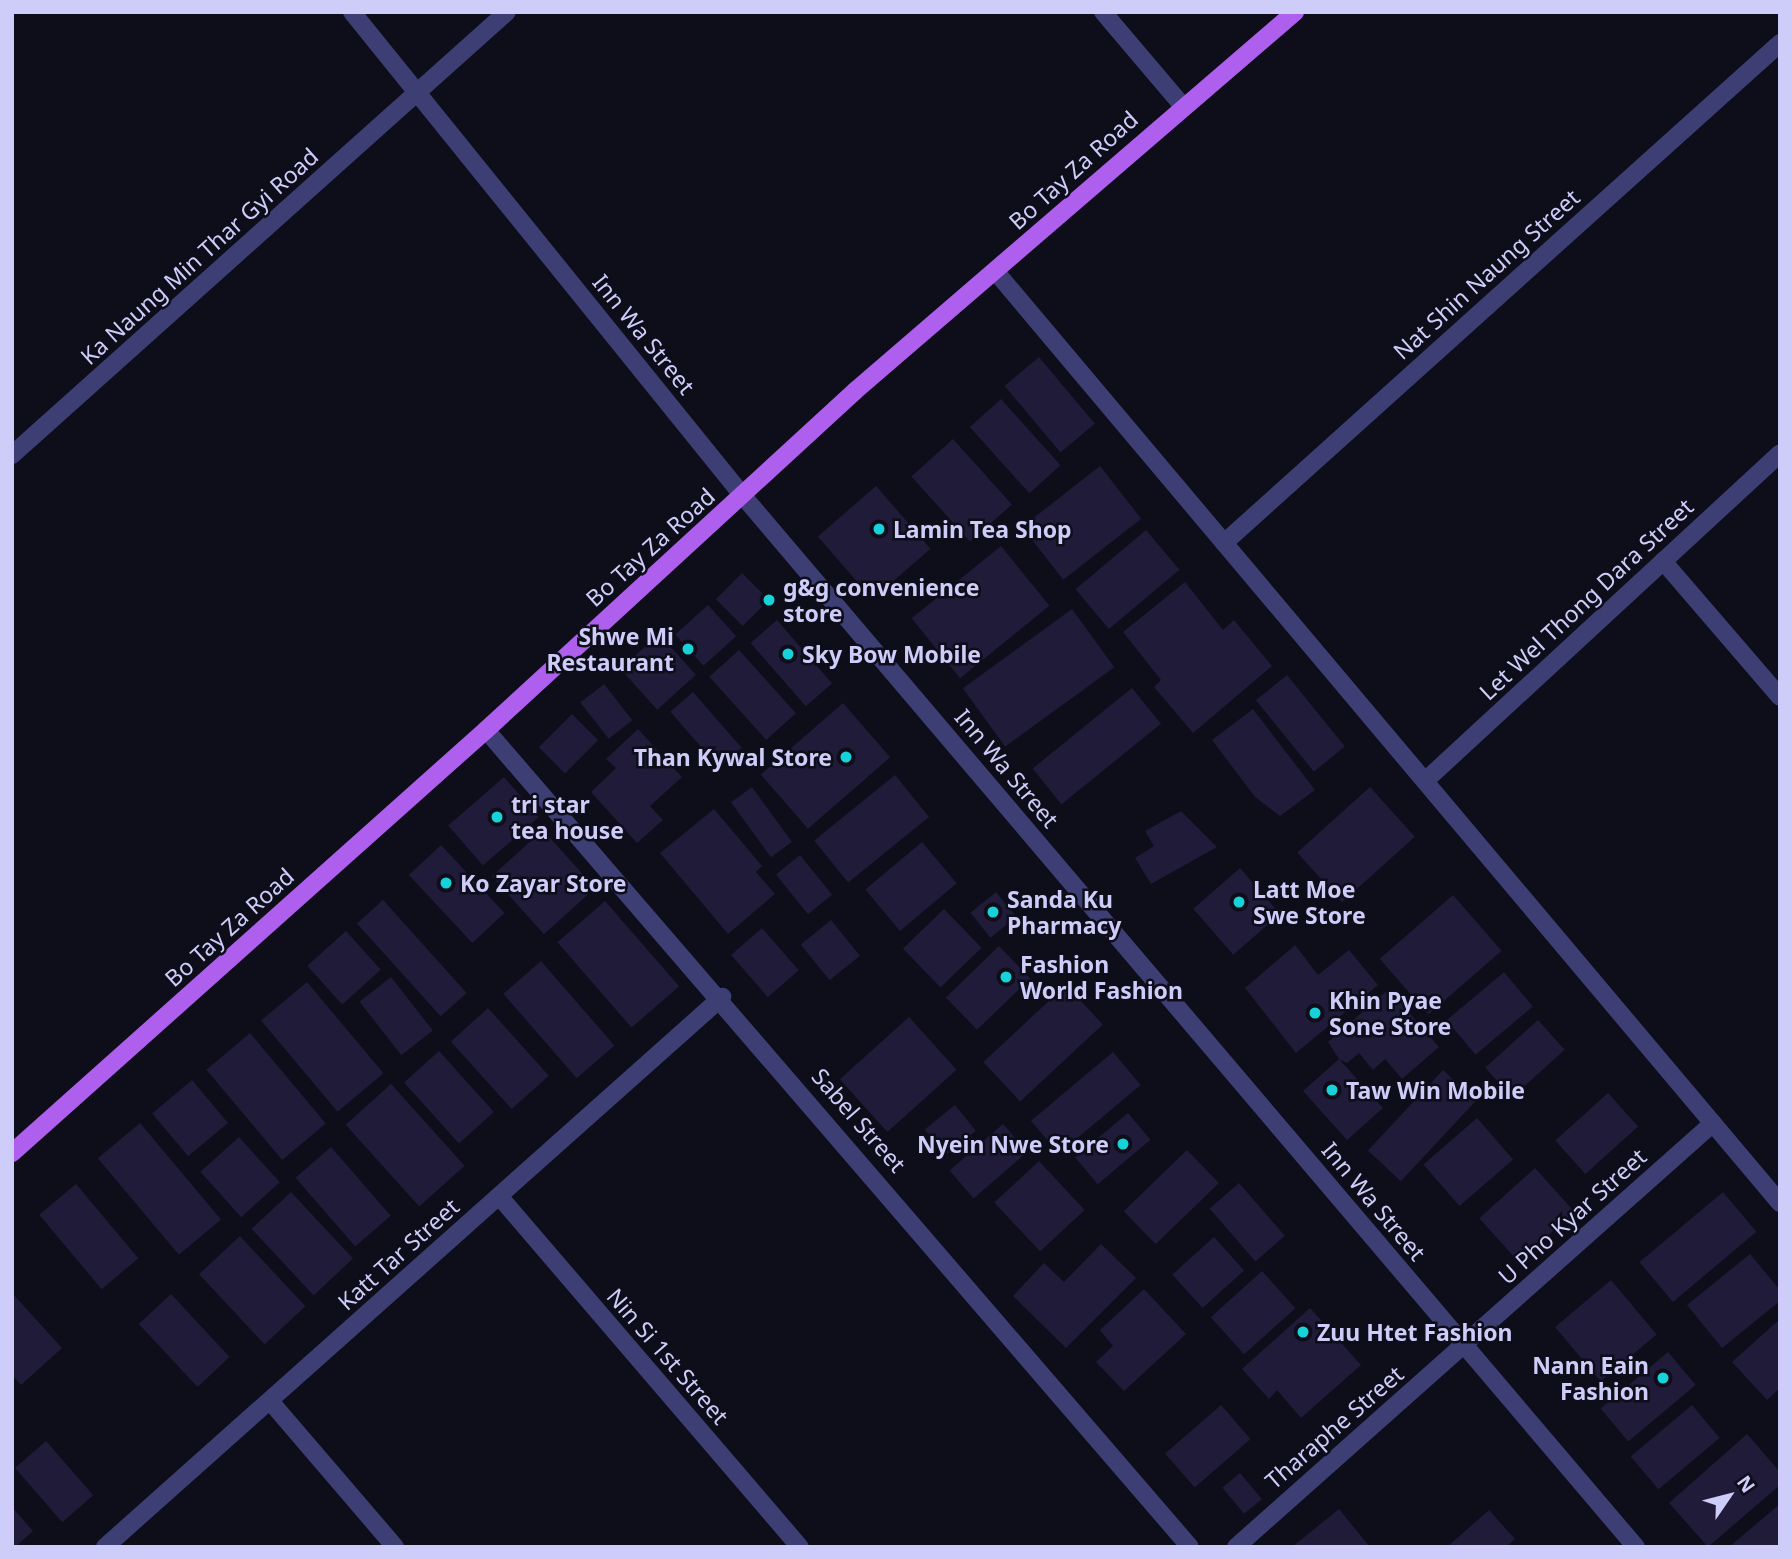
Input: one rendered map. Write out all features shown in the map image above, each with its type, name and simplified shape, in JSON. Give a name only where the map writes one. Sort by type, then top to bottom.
[{"type":"main road","name":"Bo Tay Za Road","points":[[12,1153],[486,730],[855,391],[996,272],[1182,105],[1295,12]]},
{"type":"street","name":"Inn Wa Street","points":[[352,12],[743,496],[1636,1547]]},
{"type":"street","name":"Ka Naung Min Thar Gyi Road","points":[[12,455],[419,95],[507,12]]},
{"type":"street","points":[[1103,12],[1182,105]]},
{"type":"street","name":"Nat Shin Naung Street","points":[[1224,542],[1780,43]]},
{"type":"street","points":[[996,272],[1780,1203]]},
{"type":"street","name":"Let Wel Thong Dara Street","points":[[1425,781],[1780,453]]},
{"type":"street","points":[[1663,561],[1780,696]]},
{"type":"street","name":"Sabel Street","points":[[486,730],[722,997],[1189,1547]]},
{"type":"street","name":"Katt Tar Street","points":[[105,1547],[722,997]]},
{"type":"street","name":"U Pho Kyar Street","points":[[1465,1345],[1713,1123]]},
{"type":"street","name":"Nin Si 1st Street","points":[[499,1196],[800,1547]]},
{"type":"street","name":"Tharaphe Street","points":[[1236,1547],[1465,1345]]},
{"type":"street","points":[[270,1401],[395,1547]]},
{"type":"building","points":[[1039,357],[1095,424],[1060,453],[1005,386]]},
{"type":"building","points":[[1001,399],[1061,465],[1029,493],[970,427]]},
{"type":"building","points":[[953,439],[1012,504],[970,542],[911,476]]},
{"type":"building","points":[[1100,466],[1141,519],[1063,580],[1022,527]]},
{"type":"building","points":[[876,486],[930,549],[872,599],[818,537]]},
{"type":"building","points":[[1146,530],[1179,570],[1109,629],[1076,589]]},
{"type":"building","points":[[1001,546],[1049,606],[960,678],[912,618]]},
{"type":"building","points":[[742,573],[769,600],[743,626],[716,599]]},
{"type":"building","points":[[1185,582],[1223,630],[1234,620],[1272,666],[1193,733],[1154,687],[1161,680],[1123,632]]},
{"type":"building","points":[[708,605],[736,636],[703,666],[675,634]]},
{"type":"building","points":[[1072,609],[1114,667],[1005,747],[963,688]]},
{"type":"building","points":[[777,620],[832,683],[806,706],[751,643]]},
{"type":"building","points":[[659,634],[696,675],[657,710],[620,669]]},
{"type":"building","points":[[739,650],[796,713],[766,740],[709,677]]},
{"type":"building","points":[[1287,675],[1345,746],[1314,772],[1256,700]]},
{"type":"building","points":[[604,684],[632,720],[609,739],[580,702]]},
{"type":"building","points":[[1132,688],[1161,724],[1061,804],[1033,769]]},
{"type":"building","points":[[693,692],[742,748],[719,768],[670,712]]},
{"type":"building","points":[[843,703],[890,757],[808,829],[761,775]]},
{"type":"building","points":[[1253,709],[1315,790],[1280,816],[1255,797],[1212,740]]},
{"type":"building","points":[[572,714],[598,740],[565,773],[539,747]]},
{"type":"building","points":[[638,729],[682,777],[650,806],[663,820],[637,843],[591,792],[616,768],[606,759]]},
{"type":"building","points":[[895,775],[929,817],[848,882],[814,840]]},
{"type":"building","points":[[504,777],[539,817],[483,866],[448,826]]},
{"type":"building","points":[[752,787],[792,842],[771,857],[731,802]]},
{"type":"building","points":[[1370,787],[1415,837],[1342,902],[1297,853]]},
{"type":"building","points":[[714,809],[762,866],[756,872],[775,894],[728,934],[660,853]]},
{"type":"building","points":[[1181,811],[1217,847],[1151,884],[1135,858],[1154,846],[1145,831]]},
{"type":"building","points":[[543,830],[595,888],[544,934],[492,876]]},
{"type":"building","points":[[922,842],[957,883],[900,931],[865,890]]},
{"type":"building","points":[[441,845],[504,913],[472,943],[409,875]]},
{"type":"building","points":[[800,855],[832,895],[808,914],[776,875]]},
{"type":"building","points":[[1240,868],[1280,914],[1233,955],[1193,909]]},
{"type":"building","points":[[996,892],[1016,917],[990,938],[970,913]]},
{"type":"building","points":[[1453,895],[1502,951],[1428,1014],[1380,959]]},
{"type":"building","points":[[383,900],[467,993],[441,1016],[357,923]]},
{"type":"building","points":[[605,901],[679,986],[632,1028],[557,942]]},
{"type":"building","points":[[944,909],[982,948],[941,987],[903,949]]},
{"type":"building","points":[[831,920],[860,956],[830,980],[801,945]]},
{"type":"building","points":[[762,928],[799,970],[768,997],[731,955]]},
{"type":"building","points":[[346,931],[381,970],[342,1004],[307,966]]},
{"type":"building","points":[[1295,945],[1318,975],[1349,950],[1378,985],[1296,1053],[1245,988]]},
{"type":"building","points":[[999,946],[1030,978],[977,1030],[946,997]]},
{"type":"building","points":[[541,961],[614,1046],[577,1078],[503,994]]},
{"type":"building","points":[[1504,972],[1533,1006],[1475,1055],[1447,1020]]},
{"type":"building","points":[[391,977],[433,1031],[401,1055],[359,1002]]},
{"type":"building","points":[[307,982],[383,1073],[338,1112],[261,1021]]},
{"type":"building","points":[[1066,985],[1103,1024],[1020,1102],[983,1062]]},
{"type":"building","points":[[1389,989],[1439,1047],[1402,1079],[1385,1059],[1373,1070],[1359,1053],[1347,1063],[1339,1059],[1328,1042]]},
{"type":"building","points":[[488,1008],[549,1076],[512,1109],[451,1041]]},
{"type":"building","points":[[909,1017],[957,1070],[887,1132],[840,1079]]},
{"type":"building","points":[[1538,1020],[1565,1050],[1512,1097],[1485,1068]]},
{"type":"building","points":[[250,1033],[326,1123],[282,1160],[206,1070]]},
{"type":"building","points":[[439,1051],[494,1112],[459,1143],[404,1082]]},
{"type":"building","points":[[1113,1052],[1141,1085],[1059,1154],[1031,1121]]},
{"type":"building","points":[[1339,1059],[1383,1108],[1347,1140],[1303,1091]]},
{"type":"building","points":[[1443,1070],[1476,1101],[1401,1181],[1368,1150]]},
{"type":"building","points":[[192,1080],[228,1123],[188,1156],[152,1113]]},
{"type":"building","points":[[391,1084],[465,1166],[419,1207],[346,1125]]},
{"type":"building","points":[[1608,1093],[1638,1126],[1585,1174],[1555,1141]]},
{"type":"building","points":[[955,1105],[976,1131],[945,1155],[925,1130]]},
{"type":"building","points":[[1128,1113],[1150,1140],[1098,1184],[1075,1157]]},
{"type":"building","points":[[1477,1118],[1513,1160],[1459,1206],[1423,1165]]},
{"type":"building","points":[[140,1123],[221,1220],[179,1255],[98,1158]]},
{"type":"building","points":[[1003,1124],[1027,1152],[974,1199],[949,1171]]},
{"type":"building","points":[[239,1137],[280,1182],[241,1217],[200,1172]]},
{"type":"building","points":[[331,1147],[391,1216],[355,1247],[296,1178]]},
{"type":"building","points":[[1187,1150],[1219,1183],[1156,1244],[1124,1211]]},
{"type":"building","points":[[1039,1161],[1085,1210],[1040,1252],[994,1203]]},
{"type":"building","points":[[1535,1168],[1574,1212],[1519,1262],[1479,1218]]},
{"type":"building","points":[[1239,1183],[1285,1236],[1255,1261],[1210,1209]]},
{"type":"building","points":[[76,1184],[138,1258],[102,1289],[39,1215]]},
{"type":"building","points":[[291,1192],[353,1259],[314,1295],[252,1229]]},
{"type":"building","points":[[1723,1192],[1756,1232],[1673,1302],[1640,1262]]},
{"type":"building","points":[[240,1236],[305,1306],[265,1344],[199,1274]]},
{"type":"building","points":[[1214,1237],[1244,1270],[1202,1308],[1172,1274]]},
{"type":"building","points":[[1101,1244],[1136,1278],[1066,1348],[1013,1296],[1044,1263],[1064,1282]]},
{"type":"building","points":[[1750,1254],[1780,1290],[1780,1301],[1722,1348],[1687,1305]]},
{"type":"building","points":[[1262,1271],[1295,1308],[1244,1354],[1211,1317]]},
{"type":"building","points":[[1611,1280],[1657,1334],[1601,1381],[1555,1327]]},
{"type":"building","points":[[1144,1289],[1186,1334],[1124,1391],[1096,1362],[1113,1346],[1100,1330]]},
{"type":"building","points":[[12,1293],[62,1348],[21,1385],[12,1375]]},
{"type":"building","points":[[171,1294],[230,1357],[197,1387],[139,1324]]},
{"type":"building","points":[[1310,1308],[1361,1365],[1301,1418],[1277,1390],[1269,1399],[1242,1369]]},
{"type":"building","points":[[1780,1319],[1780,1388],[1767,1400],[1732,1362]]},
{"type":"building","points":[[1668,1352],[1696,1385],[1628,1442],[1601,1409]]},
{"type":"building","points":[[1221,1405],[1251,1439],[1195,1488],[1165,1454]]},
{"type":"building","points":[[1692,1405],[1720,1438],[1658,1489],[1631,1456]]},
{"type":"building","points":[[1747,1434],[1780,1472],[1780,1485],[1708,1547],[1669,1503]]},
{"type":"building","points":[[46,1441],[93,1495],[62,1522],[15,1468]]},
{"type":"building","points":[[1240,1473],[1262,1499],[1244,1514],[1222,1488]]},
{"type":"building","points":[[1780,1504],[1780,1547],[1729,1547]]},
{"type":"building","points":[[12,1507],[33,1531],[15,1547],[12,1547]]},
{"type":"building","points":[[1339,1509],[1370,1547],[1292,1547]]},
{"type":"building","points":[[1489,1510],[1515,1539],[1506,1547],[1447,1547]]},
{"type":"place","name":"Lamin Tea Shop","points":[[879,529]]},
{"type":"place","name":"g&g convenience store","points":[[769,600]]},
{"type":"place","name":"Shwe Mi Restaurant","points":[[688,649]]},
{"type":"place","name":"Sky Bow Mobile","points":[[788,654]]},
{"type":"place","name":"Than Kywal Store","points":[[846,757]]},
{"type":"place","name":"tri star tea house","points":[[497,817]]},
{"type":"place","name":"Ko Zayar Store","points":[[446,883]]},
{"type":"place","name":"Latt Moe Swe Store","points":[[1239,902]]},
{"type":"place","name":"Sanda Ku Pharmacy","points":[[993,912]]},
{"type":"place","name":"Fashion World Fashion","points":[[1006,977]]},
{"type":"place","name":"Khin Pyae Sone Store","points":[[1315,1013]]},
{"type":"place","name":"Taw Win Mobile","points":[[1332,1090]]},
{"type":"place","name":"Nyein Nwe Store","points":[[1123,1144]]},
{"type":"place","name":"Zuu Htet Fashion","points":[[1303,1332]]},
{"type":"place","name":"Nann Eain Fashion","points":[[1663,1378]]}]
